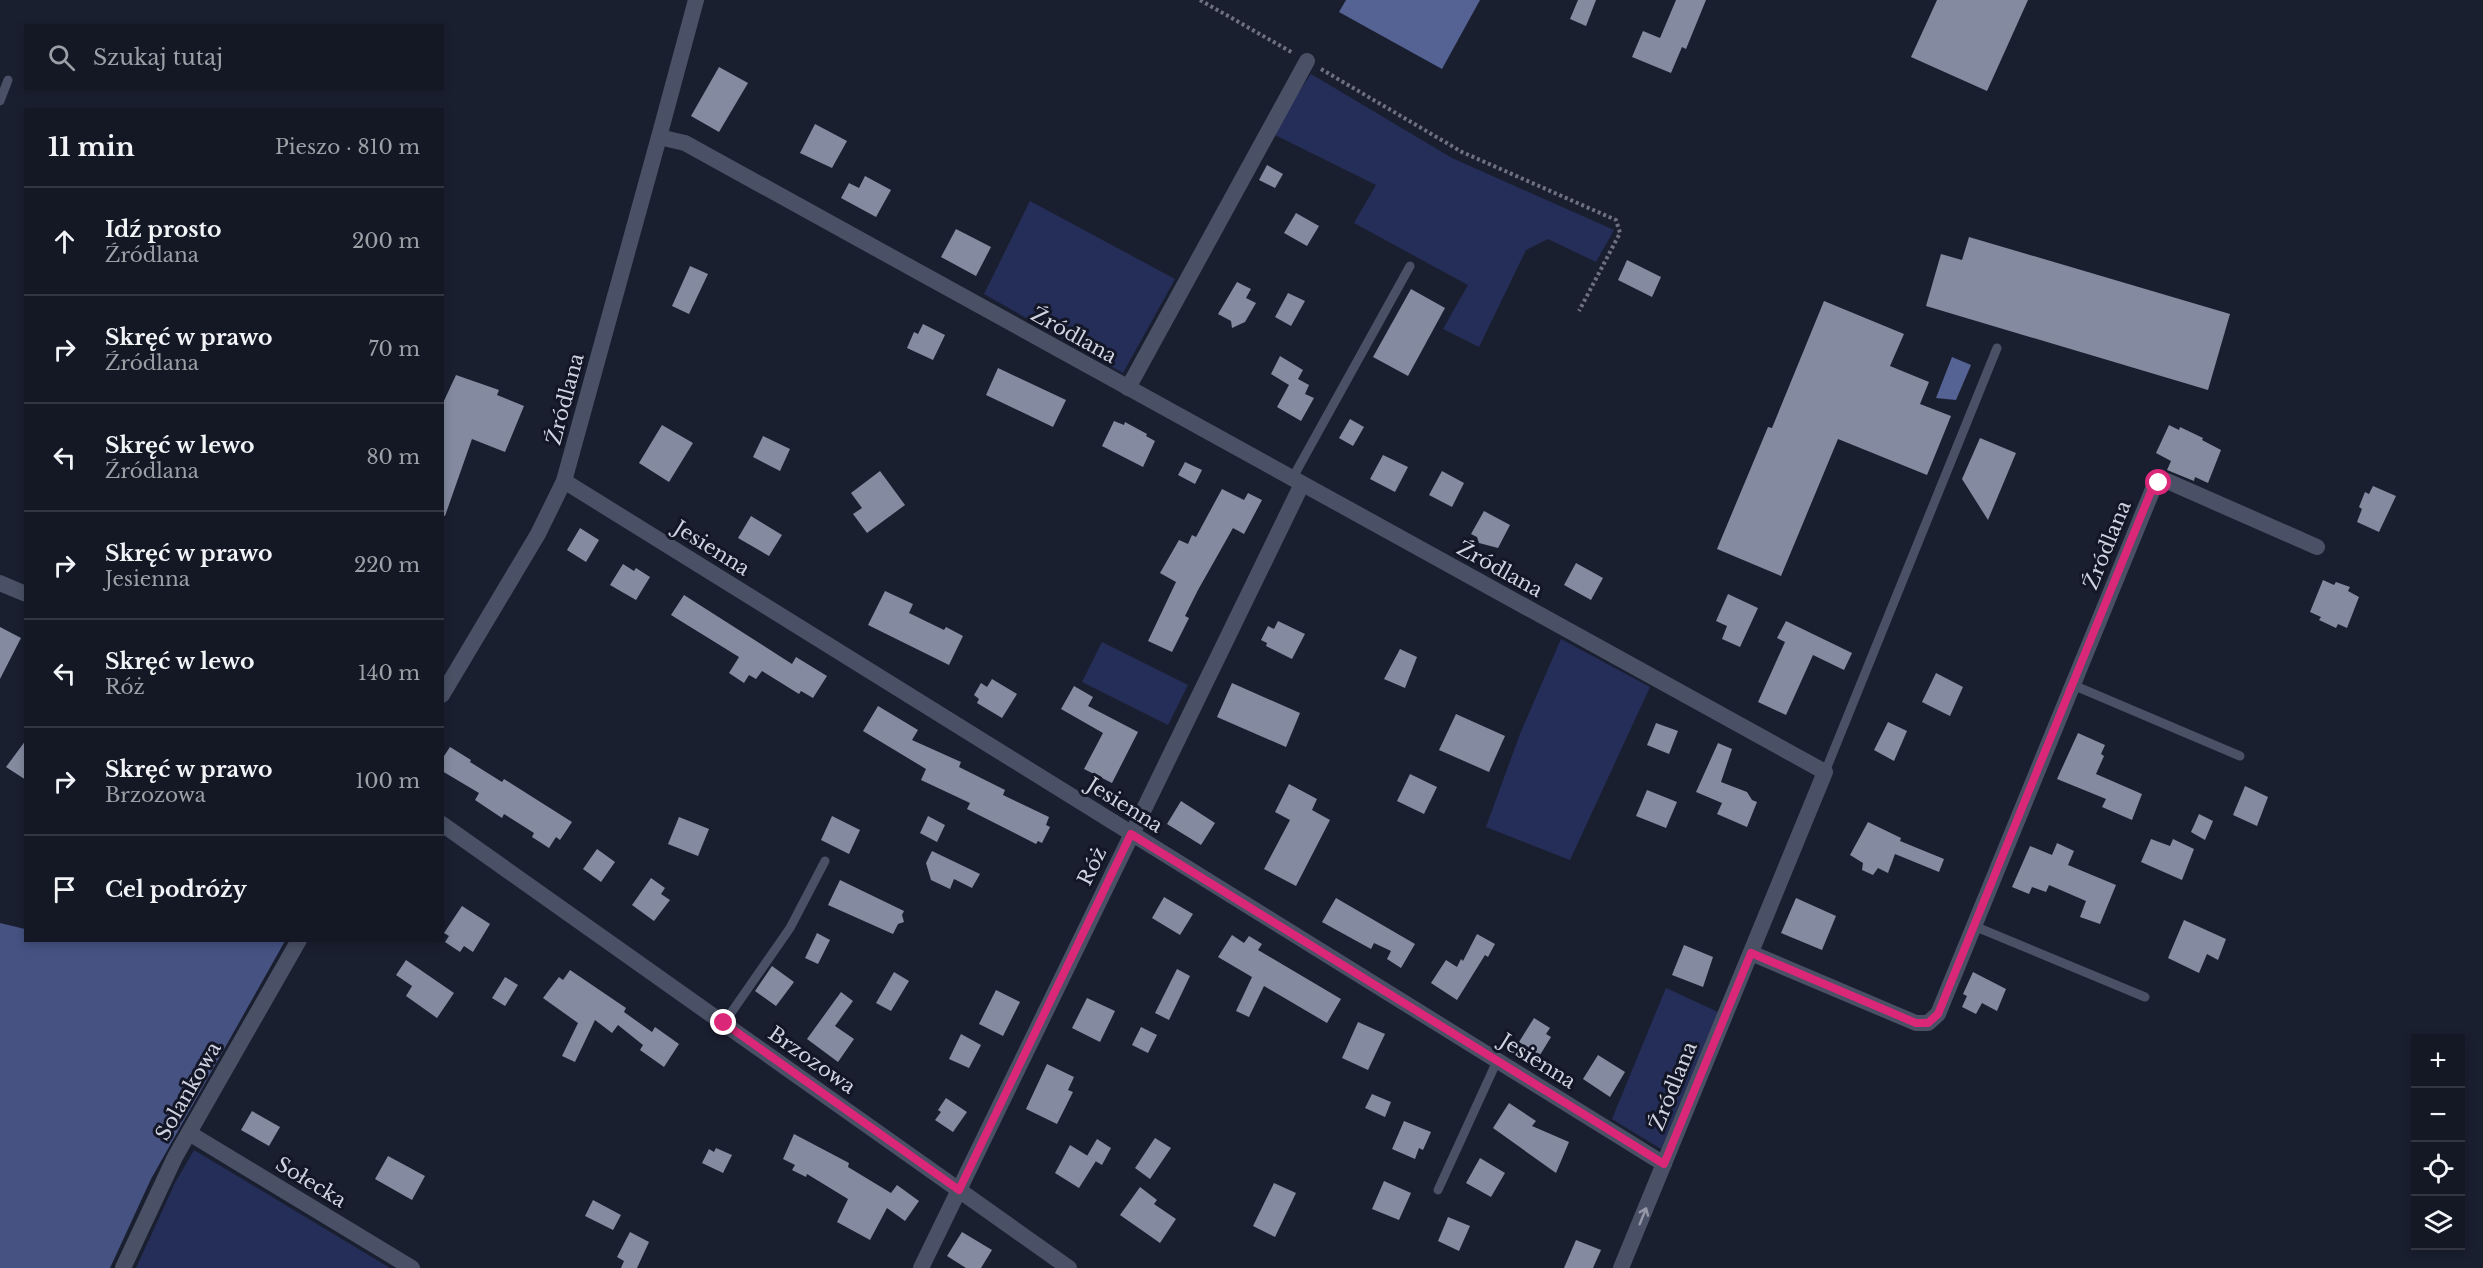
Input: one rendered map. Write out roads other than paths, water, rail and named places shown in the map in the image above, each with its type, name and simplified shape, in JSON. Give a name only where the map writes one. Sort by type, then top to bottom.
[{"type":"street","points":[[659,137],[696,0]]},
{"type":"street","points":[[1128,388],[1307,61]]},
{"type":"street","name":"Źródlana","points":[[444,692],[538,534],[564,481],[659,137],[685,143],[1825,772],[1621,1268]]},
{"type":"street","name":"Jesienna","points":[[564,481],[1664,1164]]},
{"type":"street","name":"Róż","points":[[921,1268],[1131,834],[1297,481]]},
{"type":"street","name":"Źródlana","points":[[1751,953],[1916,1023],[1928,1023],[1938,1014],[2152,489],[2159,483],[2167,481],[2317,547]]},
{"type":"street","points":[[0,583],[24,593]]},
{"type":"street","name":"Brzozowa","points":[[444,825],[1069,1268]]},
{"type":"street","name":"Solankowa","points":[[123,1268],[175,1157],[298,942]]},
{"type":"street","name":"Sołecka","points":[[189,1133],[412,1268]]},
{"type":"lane","points":[[0,101],[8,80]]},
{"type":"lane","points":[[1297,481],[1410,266]]},
{"type":"lane","points":[[1825,772],[1997,348]]},
{"type":"lane","points":[[2073,685],[2240,756]]},
{"type":"lane","points":[[724,1023],[790,928],[825,861]]},
{"type":"lane","points":[[1974,926],[2145,997]]},
{"type":"lane","points":[[1438,1190],[1497,1061]]}]
